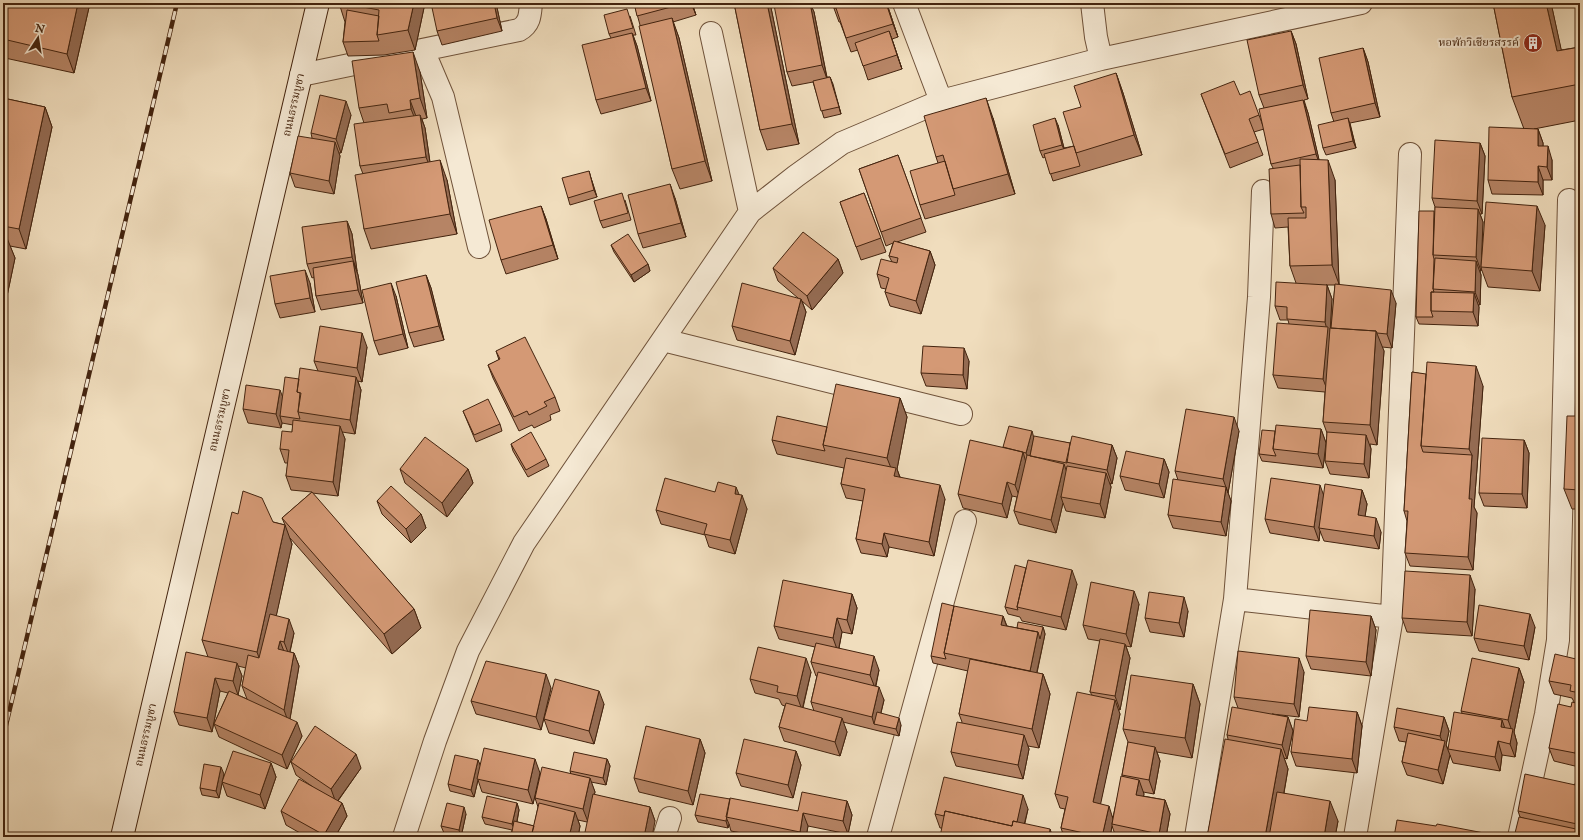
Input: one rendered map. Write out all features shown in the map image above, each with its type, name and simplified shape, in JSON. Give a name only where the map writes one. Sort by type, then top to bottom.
[{"type":"street","name":"ถนนธรรมบูชา","points":[[122,837],[318,3]]},
{"type":"street","points":[[301,75],[519,30],[526,26],[529,20],[531,3]]},
{"type":"street","points":[[904,3],[941,101]]},
{"type":"street","points":[[1092,3],[1096,37],[1101,59]]},
{"type":"street","points":[[404,837],[435,742],[468,651],[524,543],[750,212],[796,176],[842,143],[941,101],[1101,59],[1360,3]]},
{"type":"street","points":[[712,33],[750,212]]},
{"type":"street","points":[[423,50],[443,97],[479,247]]},
{"type":"street","points":[[1355,837],[1392,617],[1410,154]]},
{"type":"street","points":[[1196,837],[1235,598],[1259,297],[1263,191]]},
{"type":"street","points":[[1519,837],[1546,714],[1558,640],[1568,200]]},
{"type":"street","points":[[663,340],[961,414]]},
{"type":"street","points":[[878,837],[965,521]]},
{"type":"street","points":[[1235,598],[1392,617]]},
{"type":"building","points":[[5,3],[78,3],[67,54],[3,39],[3,13]]},
{"type":"building","points":[[342,3],[414,3],[408,30],[377,35],[379,10]]},
{"type":"building","points":[[431,3],[494,3],[497,18],[437,31]]},
{"type":"building","points":[[634,3],[686,3],[637,16]]},
{"type":"building","points":[[734,3],[767,3],[792,124],[760,130]]},
{"type":"building","points":[[785,3],[810,3],[822,65],[787,72],[774,5]]},
{"type":"building","points":[[832,3],[886,3],[893,24],[846,38],[836,8],[834,8]]},
{"type":"building","name":"หอพักวิเชียรสรรค์","points":[[1493,3],[1546,3],[1557,51],[1580,47],[1580,84],[1512,97]]},
{"type":"building","points":[[627,9],[633,28],[609,34],[604,15]]},
{"type":"building","points":[[347,10],[379,16],[377,35],[379,41],[343,42]]},
{"type":"building","points":[[672,18],[705,161],[672,169],[639,26]]},
{"type":"building","points":[[889,31],[897,55],[863,66],[855,43]]},
{"type":"building","points":[[1291,31],[1303,85],[1259,95],[1247,40]]},
{"type":"building","points":[[632,33],[646,88],[596,100],[582,45]]},
{"type":"building","points":[[1363,48],[1375,103],[1331,113],[1319,58]]},
{"type":"building","points":[[413,52],[420,98],[410,100],[411,109],[389,113],[387,104],[359,108],[352,61]]},
{"type":"building","points":[[1116,73],[1134,135],[1076,153],[1063,112],[1081,107],[1074,86]]},
{"type":"building","points":[[830,77],[839,107],[821,111],[813,81]]},
{"type":"building","points":[[1234,81],[1240,95],[1250,91],[1259,115],[1249,119],[1258,142],[1225,154],[1201,94]]},
{"type":"building","points":[[320,95],[346,101],[336,139],[311,133]]},
{"type":"building","points":[[3,98],[45,107],[19,229],[3,226]]},
{"type":"building","points":[[986,98],[1008,174],[953,189],[943,155],[936,157],[924,116]]},
{"type":"building","points":[[1303,100],[1316,154],[1271,164],[1259,109]]},
{"type":"building","points":[[420,115],[426,157],[360,166],[354,124]]},
{"type":"building","points":[[1055,118],[1062,145],[1040,151],[1033,125]]},
{"type":"building","points":[[1348,118],[1353,141],[1323,148],[1318,125]]},
{"type":"building","points":[[1489,127],[1538,129],[1538,146],[1548,146],[1547,167],[1538,166],[1538,182],[1488,180]]},
{"type":"building","points":[[298,136],[335,142],[329,181],[290,173]]},
{"type":"building","points":[[1435,140],[1480,143],[1477,201],[1432,198]]},
{"type":"building","points":[[1074,146],[1080,166],[1050,174],[1044,154]]},
{"type":"building","points":[[898,155],[921,218],[881,232],[859,169]]},
{"type":"building","points":[[1300,159],[1328,160],[1332,265],[1290,266],[1288,218],[1306,218],[1306,207],[1301,207]]},
{"type":"building","points":[[440,160],[450,214],[364,229],[355,175]]},
{"type":"building","points":[[945,161],[955,195],[920,205],[910,171]]},
{"type":"building","points":[[1300,165],[1301,207],[1304,213],[1271,214],[1269,169]]},
{"type":"building","points":[[589,171],[594,190],[568,198],[562,178]]},
{"type":"building","points":[[670,184],[681,223],[638,234],[628,195]]},
{"type":"building","points":[[622,193],[628,213],[600,221],[594,201]]},
{"type":"building","points":[[864,193],[881,238],[856,247],[840,202]]},
{"type":"building","points":[[1486,202],[1537,206],[1532,271],[1481,267]]},
{"type":"building","points":[[541,206],[553,245],[501,260],[489,220]]},
{"type":"building","points":[[1435,207],[1478,209],[1476,257],[1433,255]]},
{"type":"building","points":[[1419,211],[1434,211],[1434,292],[1431,292],[1431,311],[1433,317],[1416,317]]},
{"type":"building","points":[[347,221],[352,257],[307,264],[302,227]]},
{"type":"building","points":[[803,232],[838,259],[807,296],[773,268]]},
{"type":"building","points":[[628,234],[648,264],[631,275],[611,245]]},
{"type":"building","points":[[3,237],[7,238],[3,260]]},
{"type":"building","points":[[894,241],[930,251],[916,301],[885,292],[889,278],[877,274],[881,259],[897,263],[898,258],[889,256]]},
{"type":"building","points":[[1435,258],[1476,261],[1475,292],[1433,289]]},
{"type":"building","points":[[353,261],[358,290],[316,296],[313,268]]},
{"type":"building","points":[[305,270],[310,298],[275,304],[270,276]]},
{"type":"building","points":[[426,275],[439,326],[409,333],[396,282]]},
{"type":"building","points":[[1276,282],[1327,285],[1325,322],[1287,319],[1287,307],[1275,306]]},
{"type":"building","points":[[391,283],[403,334],[374,341],[362,290]]},
{"type":"building","points":[[742,283],[801,299],[790,341],[732,326]]},
{"type":"building","points":[[1335,284],[1391,290],[1387,334],[1377,333],[1376,331],[1331,328]]},
{"type":"building","points":[[1431,292],[1474,293],[1473,312],[1431,311]]},
{"type":"building","points":[[1277,323],[1328,327],[1323,379],[1273,375]]},
{"type":"building","points":[[320,326],[362,333],[357,368],[314,361]]},
{"type":"building","points":[[1330,328],[1376,331],[1370,425],[1323,422]]},
{"type":"building","points":[[525,337],[555,397],[544,402],[547,406],[529,415],[527,411],[514,417],[488,365],[500,359],[496,351]]},
{"type":"building","points":[[923,346],[964,348],[963,375],[921,373]]},
{"type":"building","points":[[1427,362],[1476,366],[1469,449],[1421,446]]},
{"type":"building","points":[[300,368],[356,377],[350,420],[298,412],[301,393],[297,392]]},
{"type":"building","points":[[1412,372],[1426,374],[1421,446],[1423,452],[1472,455],[1469,499],[1472,499],[1468,557],[1405,553],[1408,511],[1404,511]]},
{"type":"building","points":[[285,377],[299,379],[297,392],[300,393],[298,412],[300,419],[280,416]]},
{"type":"building","points":[[836,384],[900,398],[887,458],[823,445]]},
{"type":"building","points":[[246,385],[280,390],[276,414],[243,409]]},
{"type":"building","points":[[488,399],[500,424],[474,435],[463,411]]},
{"type":"building","points":[[1186,409],[1234,417],[1223,479],[1175,471]]},
{"type":"building","points":[[777,416],[827,427],[823,445],[825,451],[772,440]]},
{"type":"building","points":[[1567,416],[1580,416],[1580,490],[1564,489]]},
{"type":"building","points":[[293,420],[340,426],[333,482],[286,476],[289,450],[280,449],[282,431],[292,432]]},
{"type":"building","points":[[1276,425],[1321,429],[1318,454],[1273,449]]},
{"type":"building","points":[[1009,426],[1032,431],[1026,453],[1003,447]]},
{"type":"building","points":[[1262,430],[1275,431],[1273,449],[1276,456],[1259,454]]},
{"type":"building","points":[[531,432],[546,459],[526,470],[511,444]]},
{"type":"building","points":[[1327,432],[1366,435],[1364,464],[1325,461]]},
{"type":"building","points":[[1034,436],[1070,443],[1067,463],[1030,456]]},
{"type":"building","points":[[1072,436],[1112,445],[1107,470],[1066,462]]},
{"type":"building","points":[[425,437],[468,469],[442,503],[400,469]]},
{"type":"building","points":[[1482,438],[1524,440],[1522,494],[1479,493]]},
{"type":"building","points":[[970,440],[1023,452],[1015,485],[1007,482],[1002,504],[958,494]]},
{"type":"building","points":[[1126,451],[1164,459],[1159,484],[1120,476]]},
{"type":"building","points":[[1027,455],[1064,464],[1051,520],[1014,511]]},
{"type":"building","points":[[846,458],[896,468],[894,476],[940,485],[929,542],[884,533],[882,544],[856,539],[865,489],[841,484]]},
{"type":"building","points":[[1067,466],[1106,473],[1100,504],[1061,497]]},
{"type":"building","points":[[665,478],[715,492],[718,482],[736,487],[735,494],[742,495],[730,540],[704,534],[707,524],[656,510]]},
{"type":"building","points":[[1271,478],[1320,485],[1314,527],[1265,519]]},
{"type":"building","points":[[1173,479],[1226,487],[1221,522],[1168,515]]},
{"type":"building","points":[[1325,484],[1362,490],[1358,515],[1376,518],[1374,536],[1319,528]]},
{"type":"building","points":[[391,486],[421,514],[406,529],[377,501]]},
{"type":"building","points":[[243,491],[262,498],[273,522],[285,525],[257,652],[202,640],[232,512],[238,514]]},
{"type":"building","points":[[312,492],[414,609],[384,634],[282,518]]},
{"type":"building","points":[[1028,560],[1072,570],[1061,617],[1017,607]]},
{"type":"building","points":[[1015,565],[1026,568],[1017,607],[1018,610],[1005,607]]},
{"type":"building","points":[[1405,571],[1470,575],[1467,622],[1402,618]]},
{"type":"building","points":[[783,580],[852,594],[847,620],[837,618],[833,638],[774,626]]},
{"type":"building","points":[[1091,582],[1134,591],[1126,634],[1083,625]]},
{"type":"building","points":[[1149,592],[1184,597],[1179,623],[1145,618]]},
{"type":"building","points":[[942,603],[954,606],[944,653],[946,659],[931,656]]},
{"type":"building","points":[[1479,605],[1530,614],[1524,646],[1474,638]]},
{"type":"building","points":[[954,606],[1003,616],[1001,625],[1038,632],[1030,671],[944,653]]},
{"type":"building","points":[[1310,610],[1371,616],[1366,662],[1306,656]]},
{"type":"building","points":[[270,614],[289,619],[284,642],[280,641],[278,649],[294,653],[284,710],[242,686],[248,655],[259,658]]},
{"type":"building","points":[[1018,622],[1043,627],[1040,639],[1038,632],[1017,628]]},
{"type":"building","points":[[1100,639],[1125,644],[1115,696],[1090,692]]},
{"type":"building","points":[[816,643],[874,656],[870,675],[811,662]]},
{"type":"building","points":[[1579,646],[1580,693],[1570,691],[1571,685],[1549,681],[1555,654],[1576,659]]},
{"type":"building","points":[[758,647],[806,658],[797,696],[777,692],[778,686],[750,679]]},
{"type":"building","points":[[1238,651],[1299,658],[1294,704],[1234,697]]},
{"type":"building","points":[[186,652],[237,663],[233,681],[215,678],[207,718],[174,712]]},
{"type":"building","points":[[1472,658],[1519,668],[1508,720],[1461,711]]},
{"type":"building","points":[[970,659],[1043,674],[1032,729],[959,714]]},
{"type":"building","points":[[486,661],[546,674],[536,717],[471,701]]},
{"type":"building","points":[[818,672],[879,687],[872,717],[811,702]]},
{"type":"building","points":[[1131,675],[1193,684],[1185,738],[1123,729]]},
{"type":"building","points":[[555,679],[599,691],[589,731],[544,719]]},
{"type":"building","points":[[229,691],[297,722],[282,755],[214,724]]},
{"type":"building","points":[[1077,692],[1115,700],[1093,802],[1109,806],[1102,837],[1061,828],[1068,797],[1055,794]]},
{"type":"building","points":[[1572,702],[1580,704],[1580,744],[1577,743],[1575,753],[1549,748],[1558,704],[1571,707]]},
{"type":"building","points":[[786,703],[842,718],[835,742],[779,727]]},
{"type":"building","points":[[1232,707],[1288,717],[1282,745],[1227,735]]},
{"type":"building","points":[[1309,707],[1357,712],[1352,759],[1291,752],[1295,719],[1307,721]]},
{"type":"building","points":[[1397,708],[1444,717],[1440,736],[1394,727]]},
{"type":"building","points":[[877,712],[899,718],[896,729],[874,724]]},
{"type":"building","points":[[1454,712],[1502,720],[1501,727],[1513,729],[1510,744],[1498,741],[1495,757],[1448,749]]},
{"type":"building","points":[[957,722],[1024,735],[1018,765],[951,752]]},
{"type":"building","points":[[315,726],[356,754],[331,789],[291,762]]},
{"type":"building","points":[[646,726],[700,739],[688,791],[634,778]]},
{"type":"building","points":[[1408,733],[1445,741],[1438,770],[1402,762]]},
{"type":"building","points":[[744,739],[796,751],[788,785],[736,773]]},
{"type":"building","points":[[1225,739],[1281,749],[1265,837],[1207,837]]},
{"type":"building","points":[[1128,742],[1155,747],[1149,780],[1122,775]]},
{"type":"building","points":[[484,748],[535,759],[528,790],[477,779]]},
{"type":"building","points":[[233,751],[271,763],[260,795],[222,782]]},
{"type":"building","points":[[574,752],[607,759],[603,778],[570,771]]},
{"type":"building","points":[[455,755],[478,760],[471,790],[448,784]]},
{"type":"building","points":[[204,764],[221,767],[216,791],[200,788]]},
{"type":"building","points":[[1580,764],[1580,786],[1575,785]]},
{"type":"building","points":[[542,767],[590,778],[583,809],[535,798]]},
{"type":"building","points":[[1525,774],[1580,786],[1580,812],[1577,824],[1518,811]]},
{"type":"building","points":[[1121,776],[1139,780],[1136,795],[1165,800],[1159,834],[1112,824]]},
{"type":"building","points":[[944,777],[1023,795],[1017,822],[1013,821],[1012,826],[945,811],[944,816],[935,814]]},
{"type":"building","points":[[299,779],[342,803],[324,835],[281,811]]},
{"type":"building","points":[[802,792],[847,801],[843,821],[803,813],[800,832],[726,817],[730,798],[798,811]]},
{"type":"building","points":[[1277,792],[1330,801],[1324,837],[1269,837]]},
{"type":"building","points":[[593,794],[650,807],[644,837],[584,837]]},
{"type":"building","points":[[700,794],[730,799],[726,821],[695,815]]},
{"type":"building","points":[[487,796],[517,803],[512,824],[482,817]]},
{"type":"building","points":[[447,803],[464,807],[459,830],[441,826]]},
{"type":"building","points":[[539,803],[575,812],[569,837],[531,837]]},
{"type":"building","points":[[945,811],[1012,826],[1013,821],[1050,829],[1049,837],[940,837]]},
{"type":"building","points":[[1519,817],[1576,829],[1575,837],[1514,837]]},
{"type":"building","points":[[1397,820],[1436,826],[1437,824],[1484,833],[1483,837],[1394,837]]},
{"type":"building","points":[[514,821],[534,826],[531,837],[511,837]]},
{"type":"building","points":[[138,834],[154,837],[138,837]]},
{"type":"railway","points":[[3,738],[177,3]]},
{"type":"place","name":"หอพักวิเชียรสรรค์","points":[[1533,43]]}]
